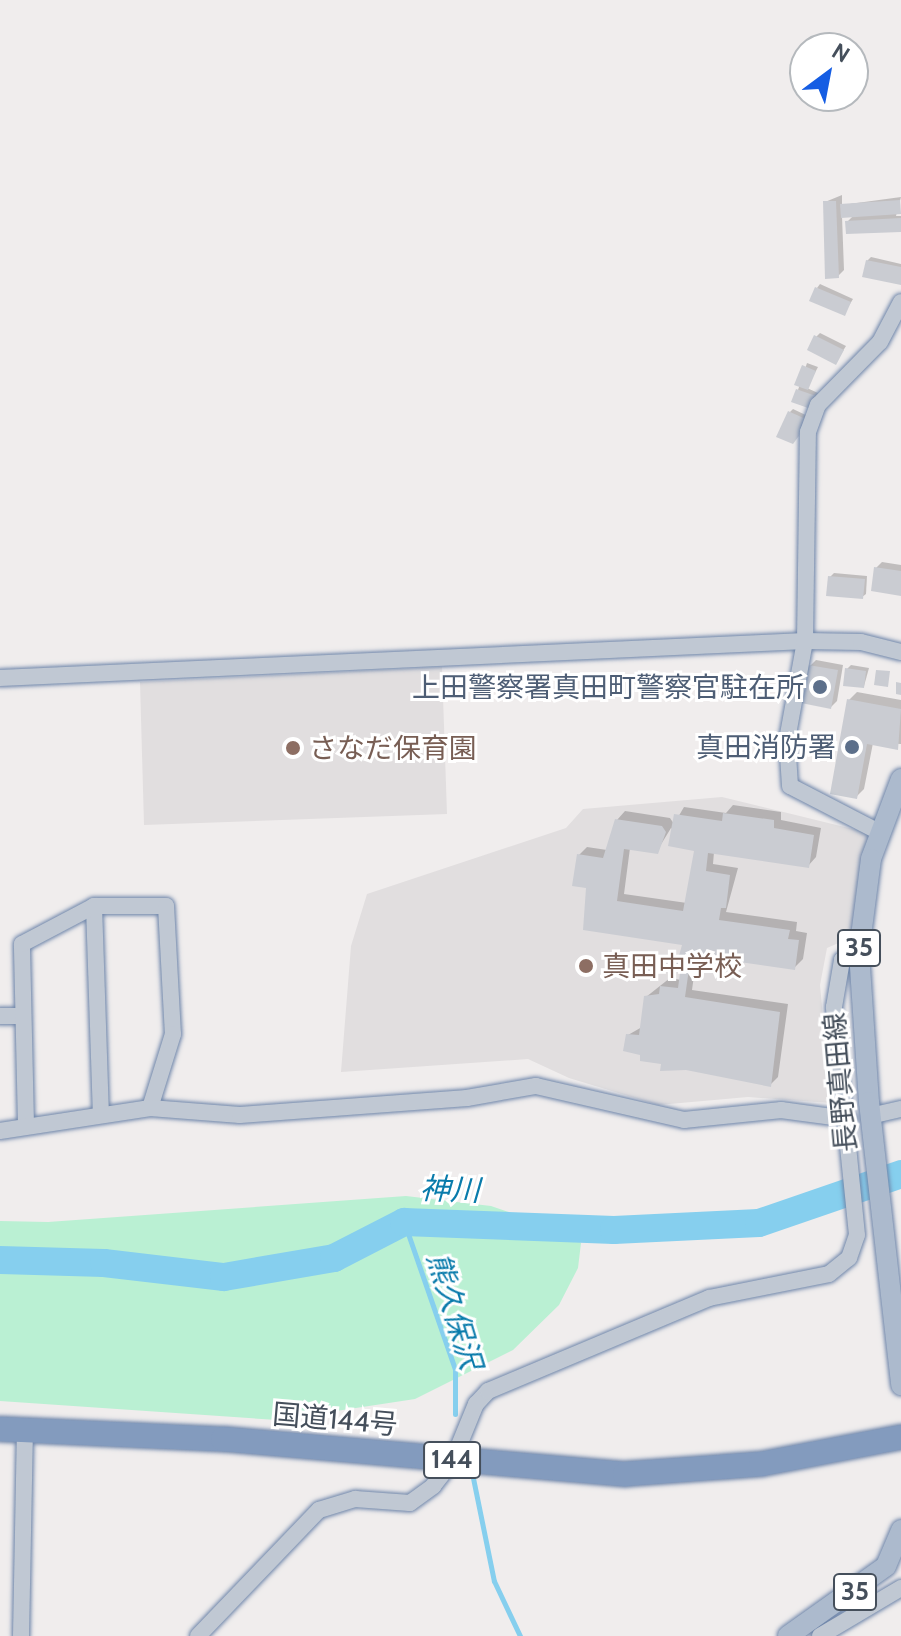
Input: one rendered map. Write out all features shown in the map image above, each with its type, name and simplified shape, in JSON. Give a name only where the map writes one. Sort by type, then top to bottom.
[{"type":"highway","name":"国道144号","points":[[0,1429],[25,1428],[625,1474],[761,1464],[901,1437]]},
{"type":"main road","name":"長野真田線","points":[[901,779],[871,859],[859,952],[876,1118],[885,1261],[901,1385]]},
{"type":"main road","name":"35","points":[[788,1636],[886,1566],[901,1530]]},
{"type":"street","points":[[881,833],[790,786],[787,740],[805,641],[808,432],[818,405],[880,342],[901,302]]},
{"type":"street","points":[[0,678],[805,641],[861,642],[901,652]]},
{"type":"street","points":[[94,906],[101,1115]]},
{"type":"street","points":[[26,1125],[22,944],[94,906],[166,906],[173,1034],[150,1108]]},
{"type":"street","points":[[198,1636],[319,1510],[355,1499],[410,1503],[453,1460],[476,1404],[488,1391],[709,1298],[829,1274],[849,1258],[857,1235],[848,1119],[834,1007],[842,960],[859,952]]},
{"type":"street","points":[[0,1016],[23,1016]]},
{"type":"street","points":[[0,1131],[150,1108],[240,1115],[467,1098],[536,1086],[684,1120],[781,1110],[848,1119]]},
{"type":"street","points":[[876,1118],[901,1109]]},
{"type":"street","points":[[21,1636],[25,1428]]},
{"type":"street","points":[[820,1636],[901,1588]]},
{"type":"shaded area","name":"さなだ保育園","points":[[442,667],[447,814],[144,825],[140,682]]},
{"type":"shaded area","name":"真田中学校","points":[[722,797],[869,833],[850,938],[827,948],[820,985],[831,1103],[748,1097],[658,1105],[569,1078],[528,1059],[341,1072],[351,946],[367,894],[566,828],[583,809]]},
{"type":"green space","points":[[406,1196],[491,1206],[565,1231],[581,1243],[578,1268],[559,1305],[513,1350],[415,1399],[277,1420],[0,1401],[0,1221],[48,1222]]},
{"type":"building","points":[[900,200],[901,214],[841,218],[840,204]]},
{"type":"building","points":[[823,201],[836,201],[839,278],[825,279]]},
{"type":"building","points":[[901,218],[901,232],[846,234],[845,221]]},
{"type":"building","points":[[866,260],[901,267],[901,285],[862,277]]},
{"type":"building","points":[[815,287],[851,302],[845,316],[809,301]]},
{"type":"building","points":[[814,335],[844,350],[836,365],[807,350]]},
{"type":"building","points":[[802,365],[816,371],[808,390],[794,385]]},
{"type":"building","points":[[796,389],[816,396],[811,409],[791,402]]},
{"type":"building","points":[[788,411],[810,421],[793,444],[776,437]]},
{"type":"building","points":[[874,567],[901,571],[901,596],[871,591]]},
{"type":"building","points":[[828,576],[865,579],[863,599],[826,596]]},
{"type":"building","name":"上田警察署真田町警察官駐在所","points":[[808,665],[838,670],[831,709],[801,703]]},
{"type":"building","points":[[845,668],[866,671],[864,688],[843,686]]},
{"type":"building","points":[[876,670],[890,671],[888,687],[874,685]]},
{"type":"building","points":[[896,682],[901,683],[901,695],[896,694]]},
{"type":"building","name":"真田消防署","points":[[847,699],[901,709],[898,750],[867,744],[857,799],[830,794]]},
{"type":"building","points":[[723,813],[774,820],[774,828],[814,835],[809,868],[708,853],[706,871],[730,875],[726,908],[721,908],[719,920],[790,930],[788,939],[799,940],[795,970],[691,955],[685,997],[780,1012],[771,1087],[686,1070],[660,1071],[661,1064],[640,1061],[640,1055],[623,1051],[626,1034],[639,1035],[644,996],[659,994],[660,986],[678,988],[680,973],[675,970],[682,945],[583,930],[586,888],[572,886],[577,854],[603,858],[615,819],[662,826],[666,832],[658,854],[624,849],[617,901],[683,911],[694,851],[668,846],[674,814],[722,821]]},
{"type":"waterway","name":"神川","points":[[0,1260],[104,1263],[224,1277],[334,1258],[404,1222],[614,1230],[759,1223],[901,1174]]},
{"type":"waterway","name":"熊久保沢","points":[[404,1222],[455,1369],[455,1414]]},
{"type":"waterway","name":"熊久保沢","points":[[473,1478],[494,1581],[520,1636]]},
{"type":"place","name":"上田警察署真田町警察官駐在所","points":[[820,687]]},
{"type":"place","name":"真田消防署","points":[[852,747]]},
{"type":"place","name":"さなだ保育園","points":[[293,748]]},
{"type":"place","name":"真田中学校","points":[[586,966]]}]
